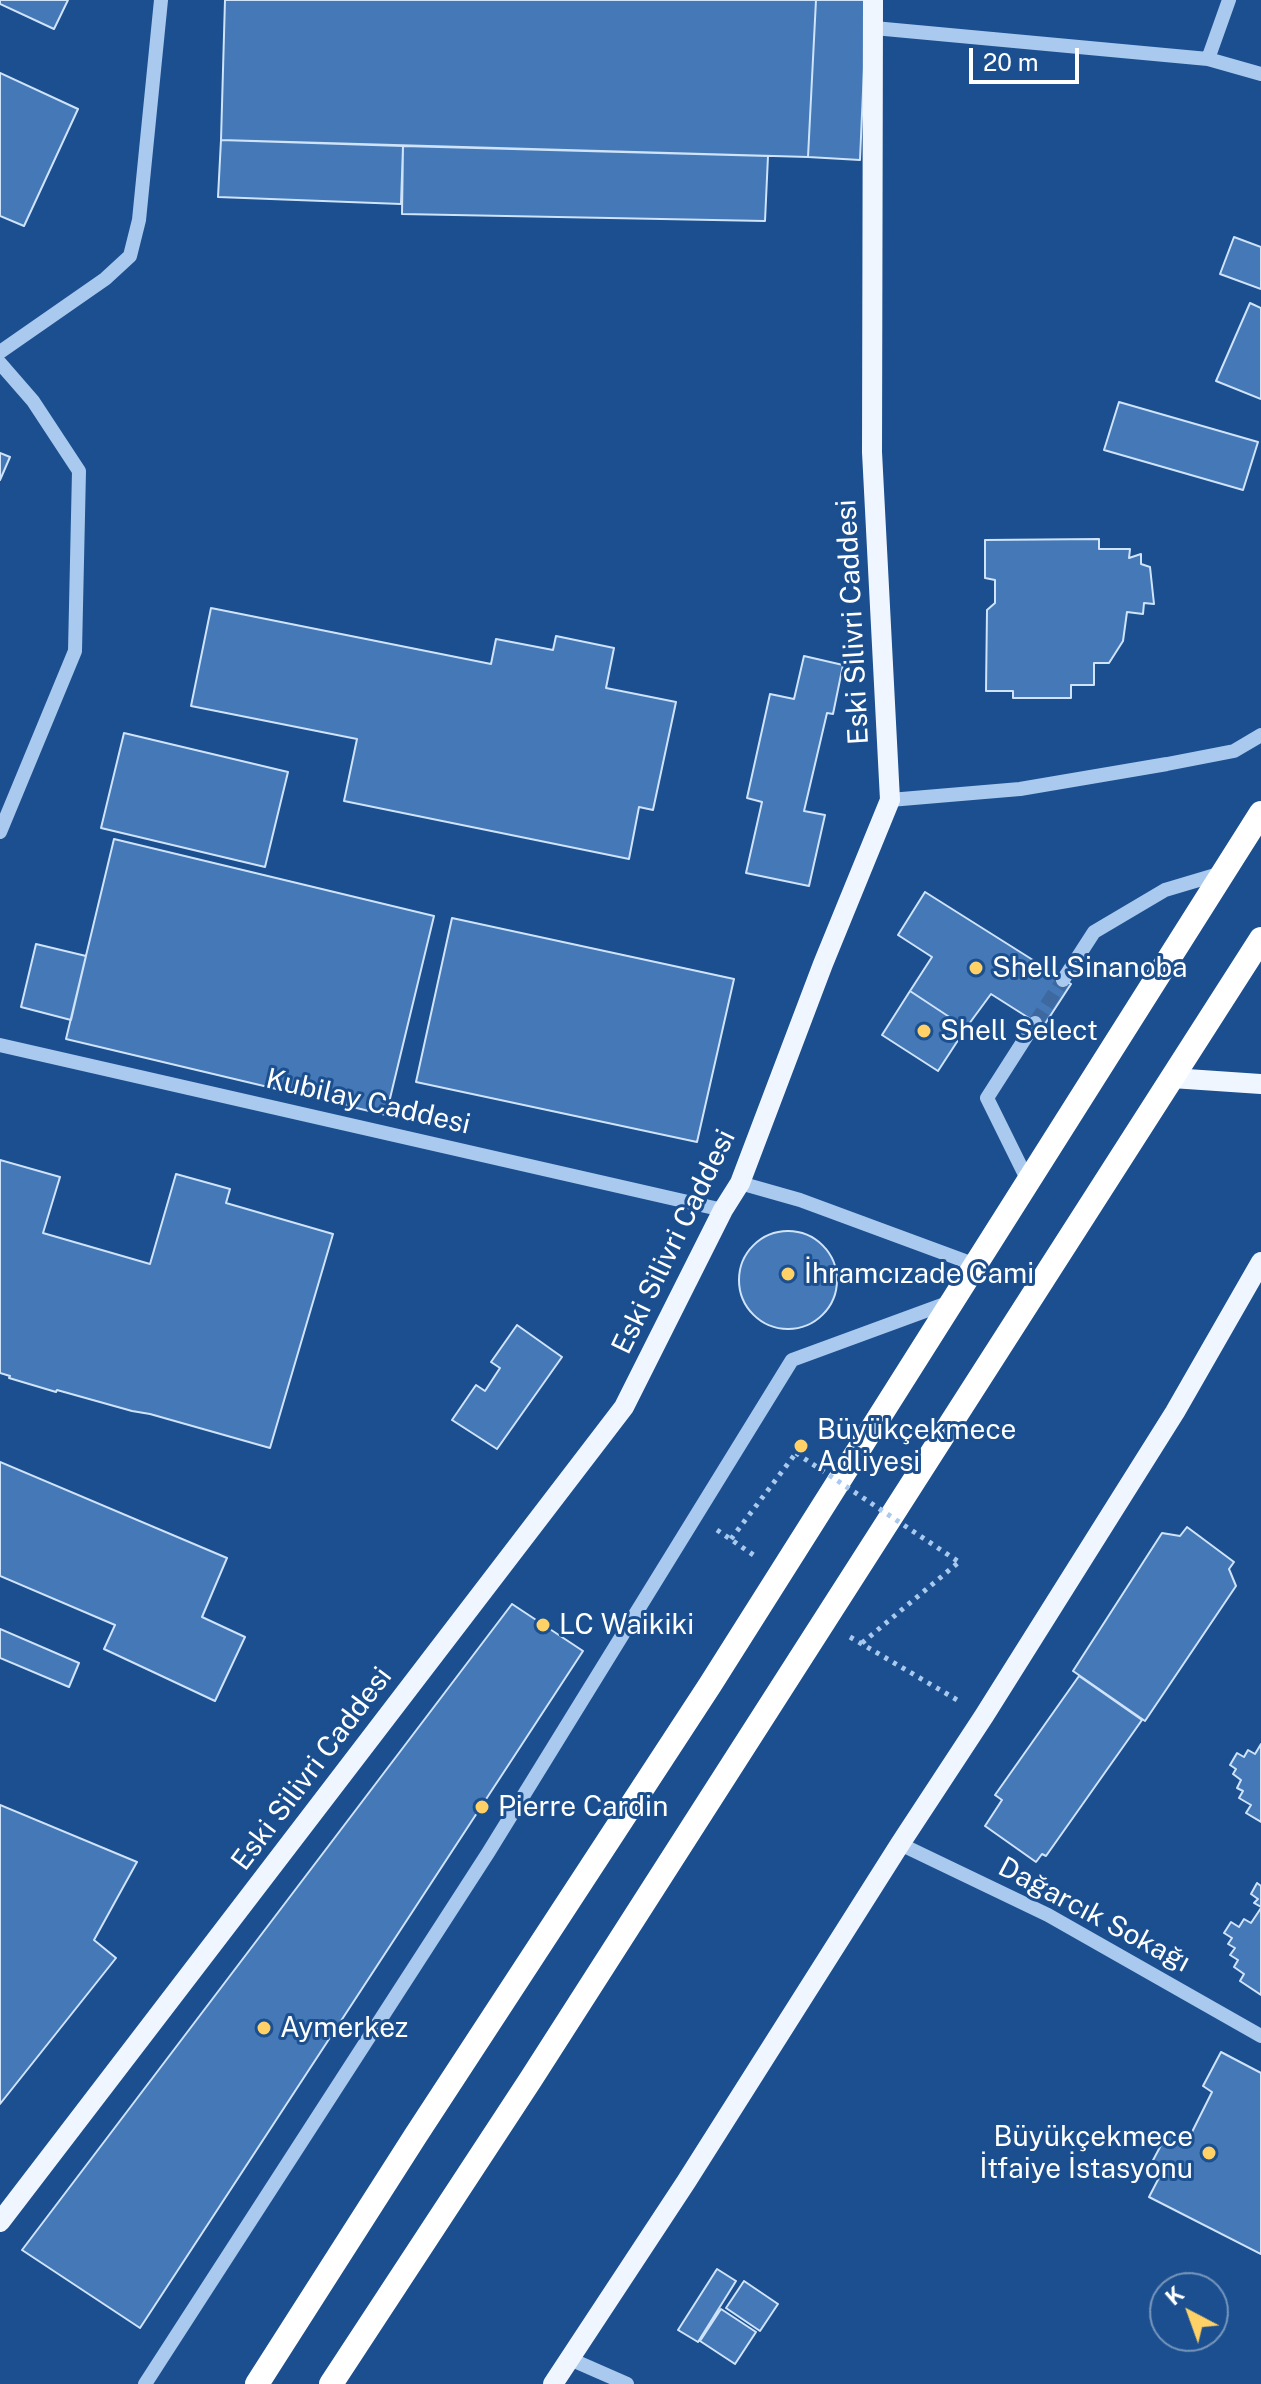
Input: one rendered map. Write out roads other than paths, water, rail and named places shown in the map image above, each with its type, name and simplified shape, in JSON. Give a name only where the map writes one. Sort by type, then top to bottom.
[{"type":"highway","points":[[257,2384],[781,1573],[1261,813]]},
{"type":"highway","points":[[331,2384],[531,2079],[1261,939]]},
{"type":"main road","name":"Eski Silivri Caddesi","points":[[0,2222],[624,1407],[723,1210],[740,1183],[823,964],[890,800],[872,452],[873,0]]},
{"type":"main road","points":[[1172,1078],[1261,1084]]},
{"type":"main road","points":[[553,2384],[984,1716],[1175,1412],[1261,1262]]},
{"type":"street","points":[[0,352],[105,279],[130,256],[139,220],[161,0]]},
{"type":"street","points":[[1208,59],[1229,0]]},
{"type":"street","points":[[874,28],[1208,59],[1261,74]]},
{"type":"street","points":[[0,363],[33,401],[79,471],[75,651],[0,832]]},
{"type":"street","points":[[890,800],[1020,789],[1167,764],[1234,751],[1261,735]]},
{"type":"street","points":[[1063,980],[1094,932],[1165,890],[1222,872]]},
{"type":"street","points":[[1028,1181],[987,1098],[1035,1023]]},
{"type":"street","name":"Kubilay Caddesi","points":[[0,1045],[723,1210]]},
{"type":"street","points":[[740,1183],[800,1200],[976,1265]]},
{"type":"street","points":[[145,2384],[488,1853],[792,1360],[954,1300]]},
{"type":"street","name":"Dağarcık Sokağı","points":[[900,1844],[1048,1915],[1261,2036]]},
{"type":"street","points":[[570,2359],[627,2384]]},
{"type":"tunnel","points":[[1035,1023],[1063,980]]},
{"type":"place","name":"Shell Sinanoba","points":[[976,968]]},
{"type":"place","name":"Shell Select","points":[[924,1031]]},
{"type":"place","name":"İhramcızade Cami","points":[[788,1274]]},
{"type":"place","name":"Büyükçekmece Adliyesi","points":[[801,1446]]},
{"type":"place","name":"LC Waikiki","points":[[543,1625]]},
{"type":"place","name":"Pierre Cardin","points":[[482,1807]]},
{"type":"place","name":"Aymerkez","points":[[264,2028]]},
{"type":"place","name":"Büyükçekmece İtfaiye İstasyonu","points":[[1209,2153]]}]
